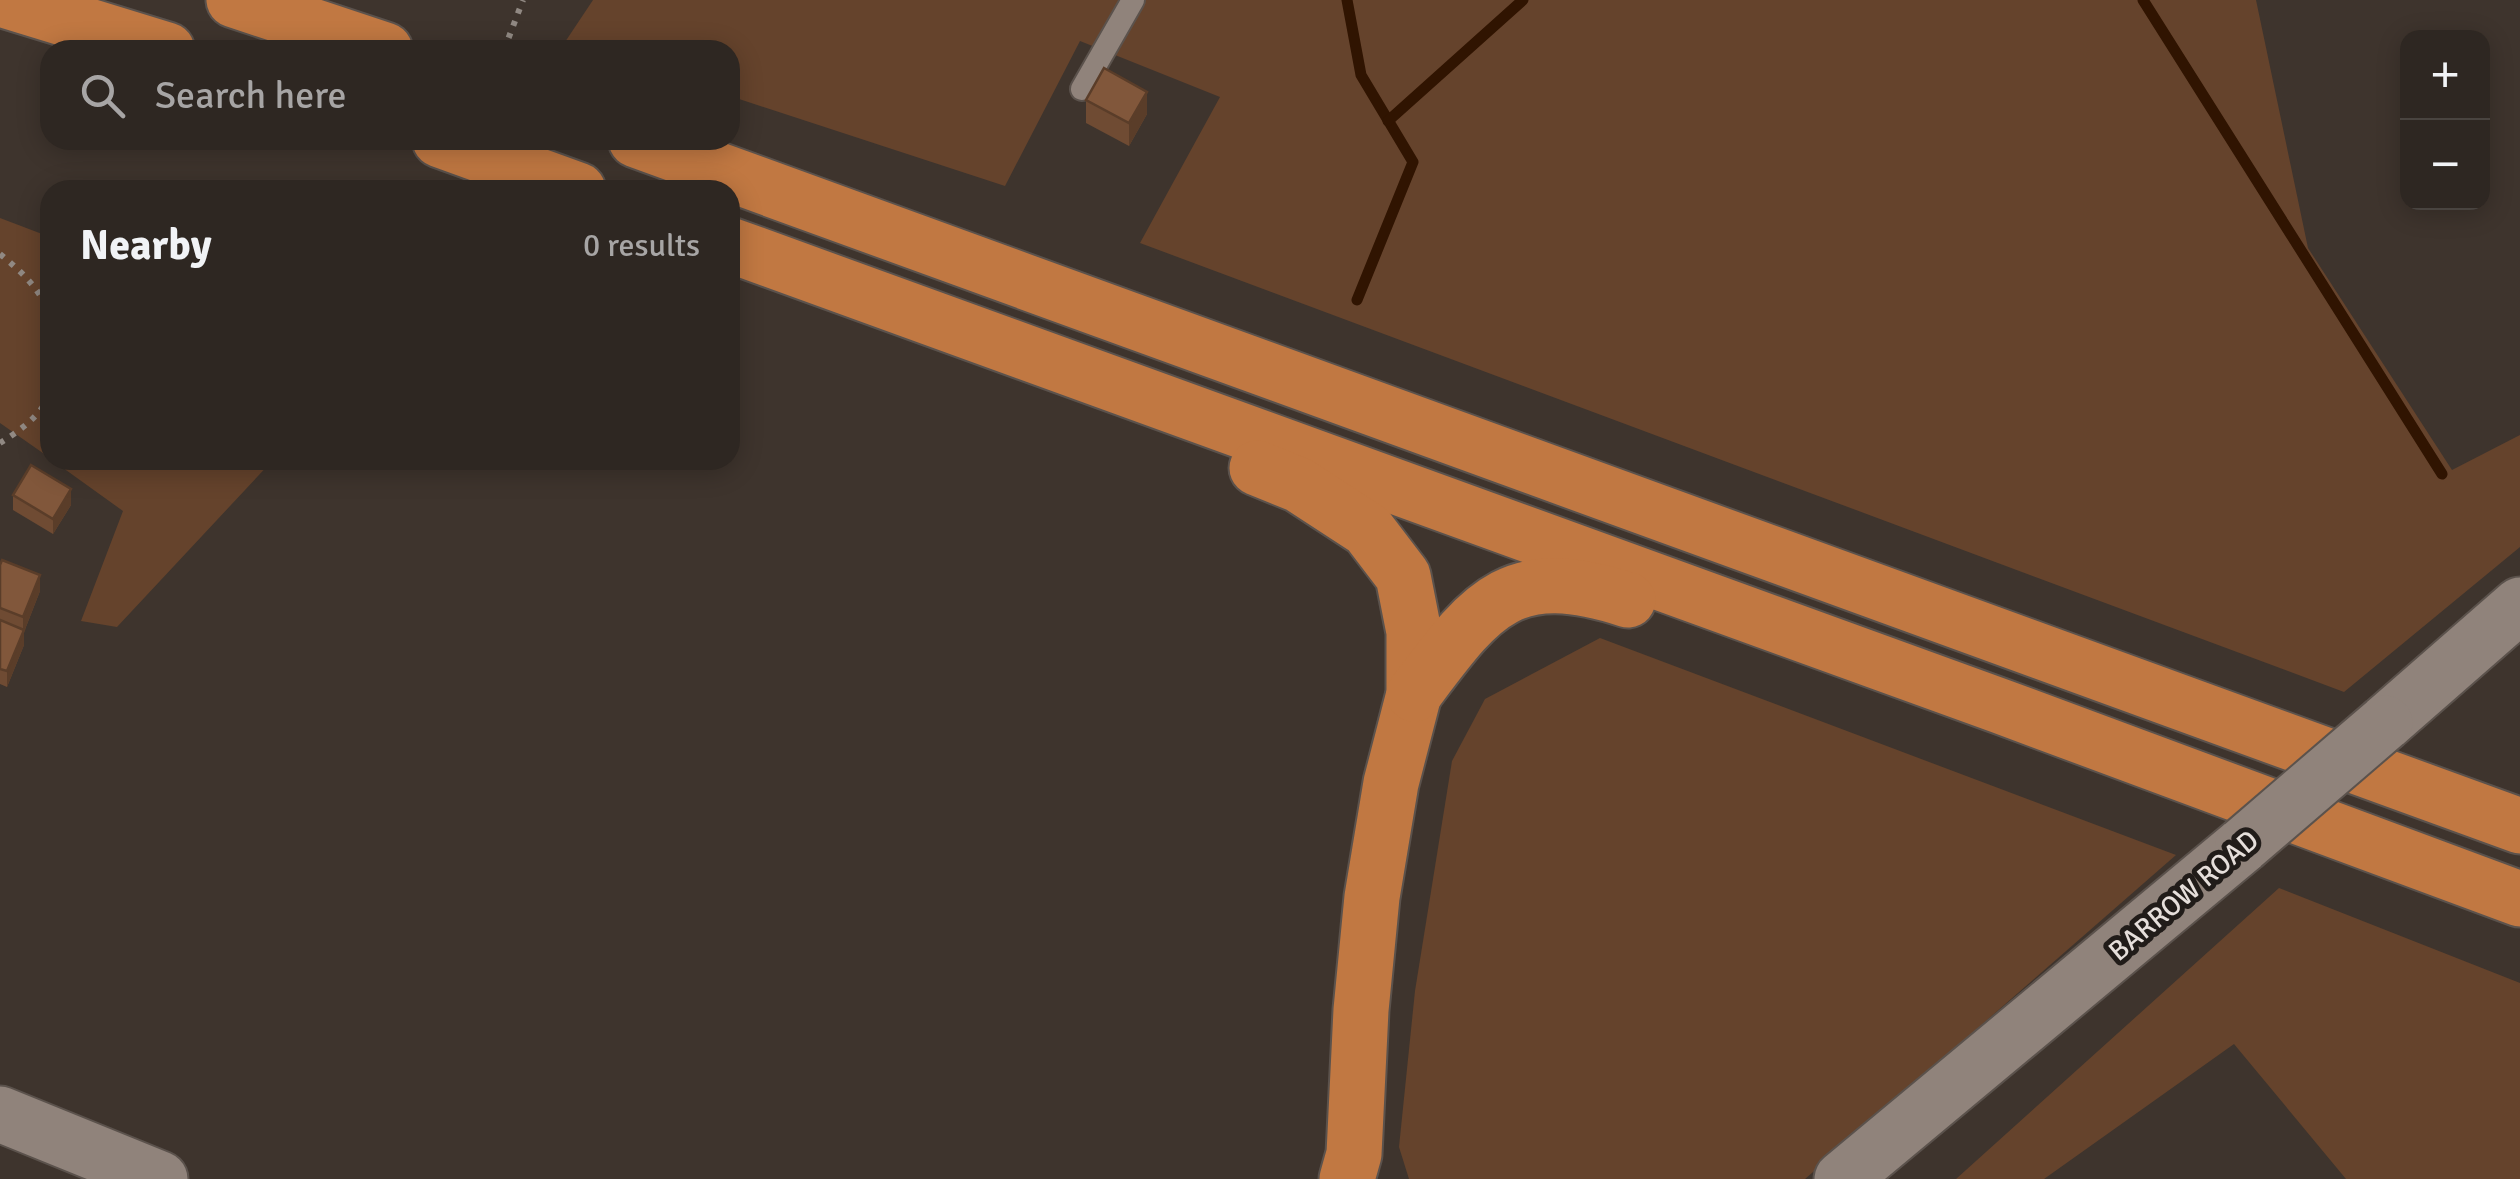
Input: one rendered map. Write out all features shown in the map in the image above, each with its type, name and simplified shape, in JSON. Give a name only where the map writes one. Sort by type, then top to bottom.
[{"type":"highway","points":[[4,0],[134,40]]},
{"type":"highway","points":[[234,0],[355,40]]},
{"type":"highway","points":[[468,150],[550,180]]},
{"type":"highway","points":[[664,150],[1771,550],[2520,826]]},
{"type":"highway","points":[[740,249],[2520,899]]},
{"type":"highway","points":[[980,336],[1142,420],[1299,485],[1368,530],[1403,576],[1414,632],[1414,694],[1391,784],[1372,896],[1361,1010],[1354,1171]]},
{"type":"highway","points":[[1414,694],[1478,613],[1513,592],[1554,584],[1613,595],[1783,651],[2000,706]]},
{"type":"street","name":"BARROW ROAD","points":[[1842,1179],[2243,845],[2520,606]]},
{"type":"street","points":[[0,1114],[160,1179]]},
{"type":"lane","points":[[1082,89],[1133,0]]},
{"type":"path","points":[[508,40],[523,0]]},
{"type":"path","points":[[0,254],[40,294]]},
{"type":"path","points":[[0,443],[40,409]]},
{"type":"shaded area","points":[[593,0],[2256,0],[2308,248],[2452,470],[2520,435],[2520,547],[2344,692],[1140,243],[1220,97],[1080,41],[1005,186],[740,99],[740,40],[566,40]]},
{"type":"shaded area","points":[[0,218],[40,233],[40,451],[0,423]]},
{"type":"shaded area","points":[[66,470],[264,470],[117,627],[81,621],[123,511]]},
{"type":"shaded area","points":[[1600,638],[2176,855],[1805,1179],[1409,1179],[1399,1147],[1415,991],[1452,761],[1485,699]]},
{"type":"shaded area","points":[[2279,888],[2520,983],[2520,1179],[2346,1179],[2234,1044],[2044,1179],[1956,1179]]},
{"type":"building","points":[[1104,68],[1147,92],[1129,123],[1086,100]]},
{"type":"building","points":[[31,465],[71,489],[53,519],[13,495]]},
{"type":"building","points":[[2,560],[40,575],[23,617],[0,608]]},
{"type":"building","points":[[0,620],[24,630],[7,671],[0,669]]},
{"type":"waterway","points":[[1347,0],[1361,75],[1413,162],[1357,300]]},
{"type":"waterway","points":[[1388,121],[1523,0]]},
{"type":"waterway","points":[[2143,0],[2442,474]]}]
